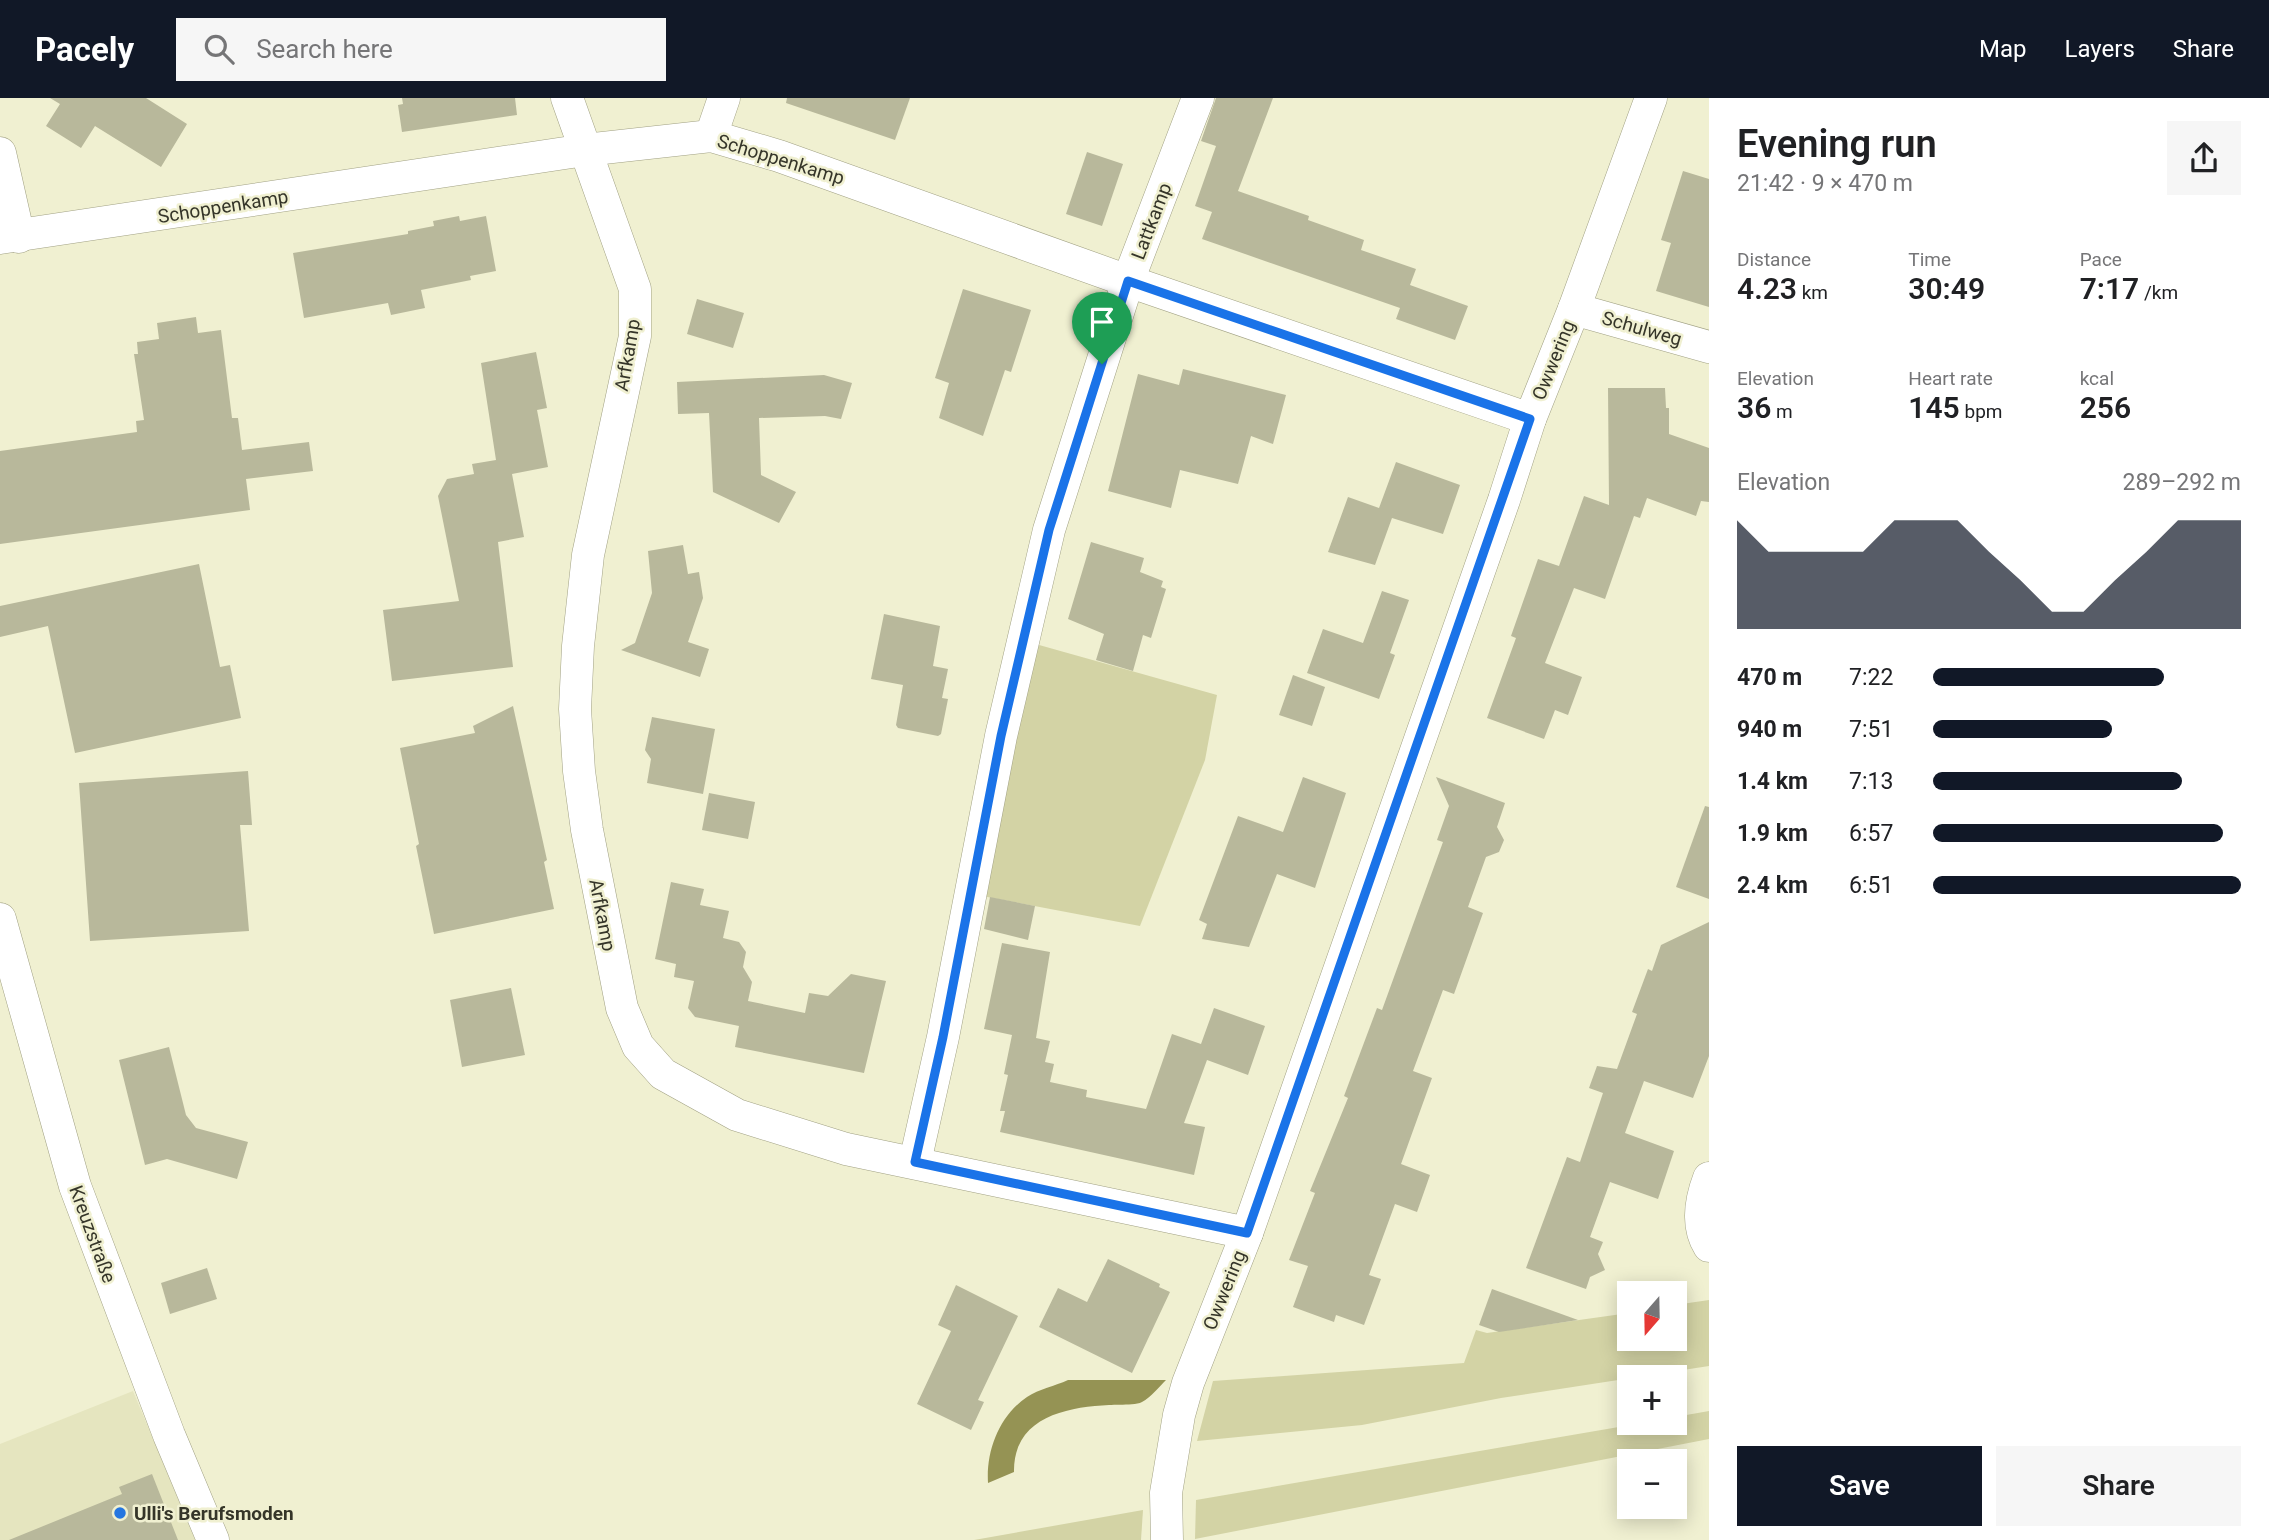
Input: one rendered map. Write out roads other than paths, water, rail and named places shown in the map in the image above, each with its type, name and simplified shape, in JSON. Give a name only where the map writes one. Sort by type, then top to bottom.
[{"type":"street","name":"Arfkamp","points":[[567,98],[635,289],[635,336],[588,555],[578,646],[575,709],[587,831],[622,1008],[638,1046],[663,1074],[692,1093],[737,1115],[790,1132],[846,1149],[1247,1233]]},
{"type":"street","points":[[711,136],[724,98]]},
{"type":"street","name":"Lattkamp","points":[[915,1162],[943,1037],[1001,736],[1049,530],[1128,281],[1198,98]]},
{"type":"street","name":"Owwering","points":[[1167,1540],[1166,1493],[1178,1415],[1203,1340],[1247,1233],[1530,419],[1574,309],[1651,98]]},
{"type":"street","name":"Schoppenkamp","points":[[9,238],[585,150],[711,136],[779,156],[1128,281],[1530,419]]},
{"type":"street","points":[[0,153],[9,238]]},
{"type":"street","name":"Schulweg","points":[[1574,309],[1709,347]]},
{"type":"street","name":"Kreuzstraße","points":[[0,919],[75,1186],[169,1435],[213,1540]]},
{"type":"street","points":[[1709,1178],[1703,1194],[1701,1220],[1704,1238],[1709,1245]]},
{"type":"place","name":"Ulli's Berufsmoden","points":[[120,1513]]}]
